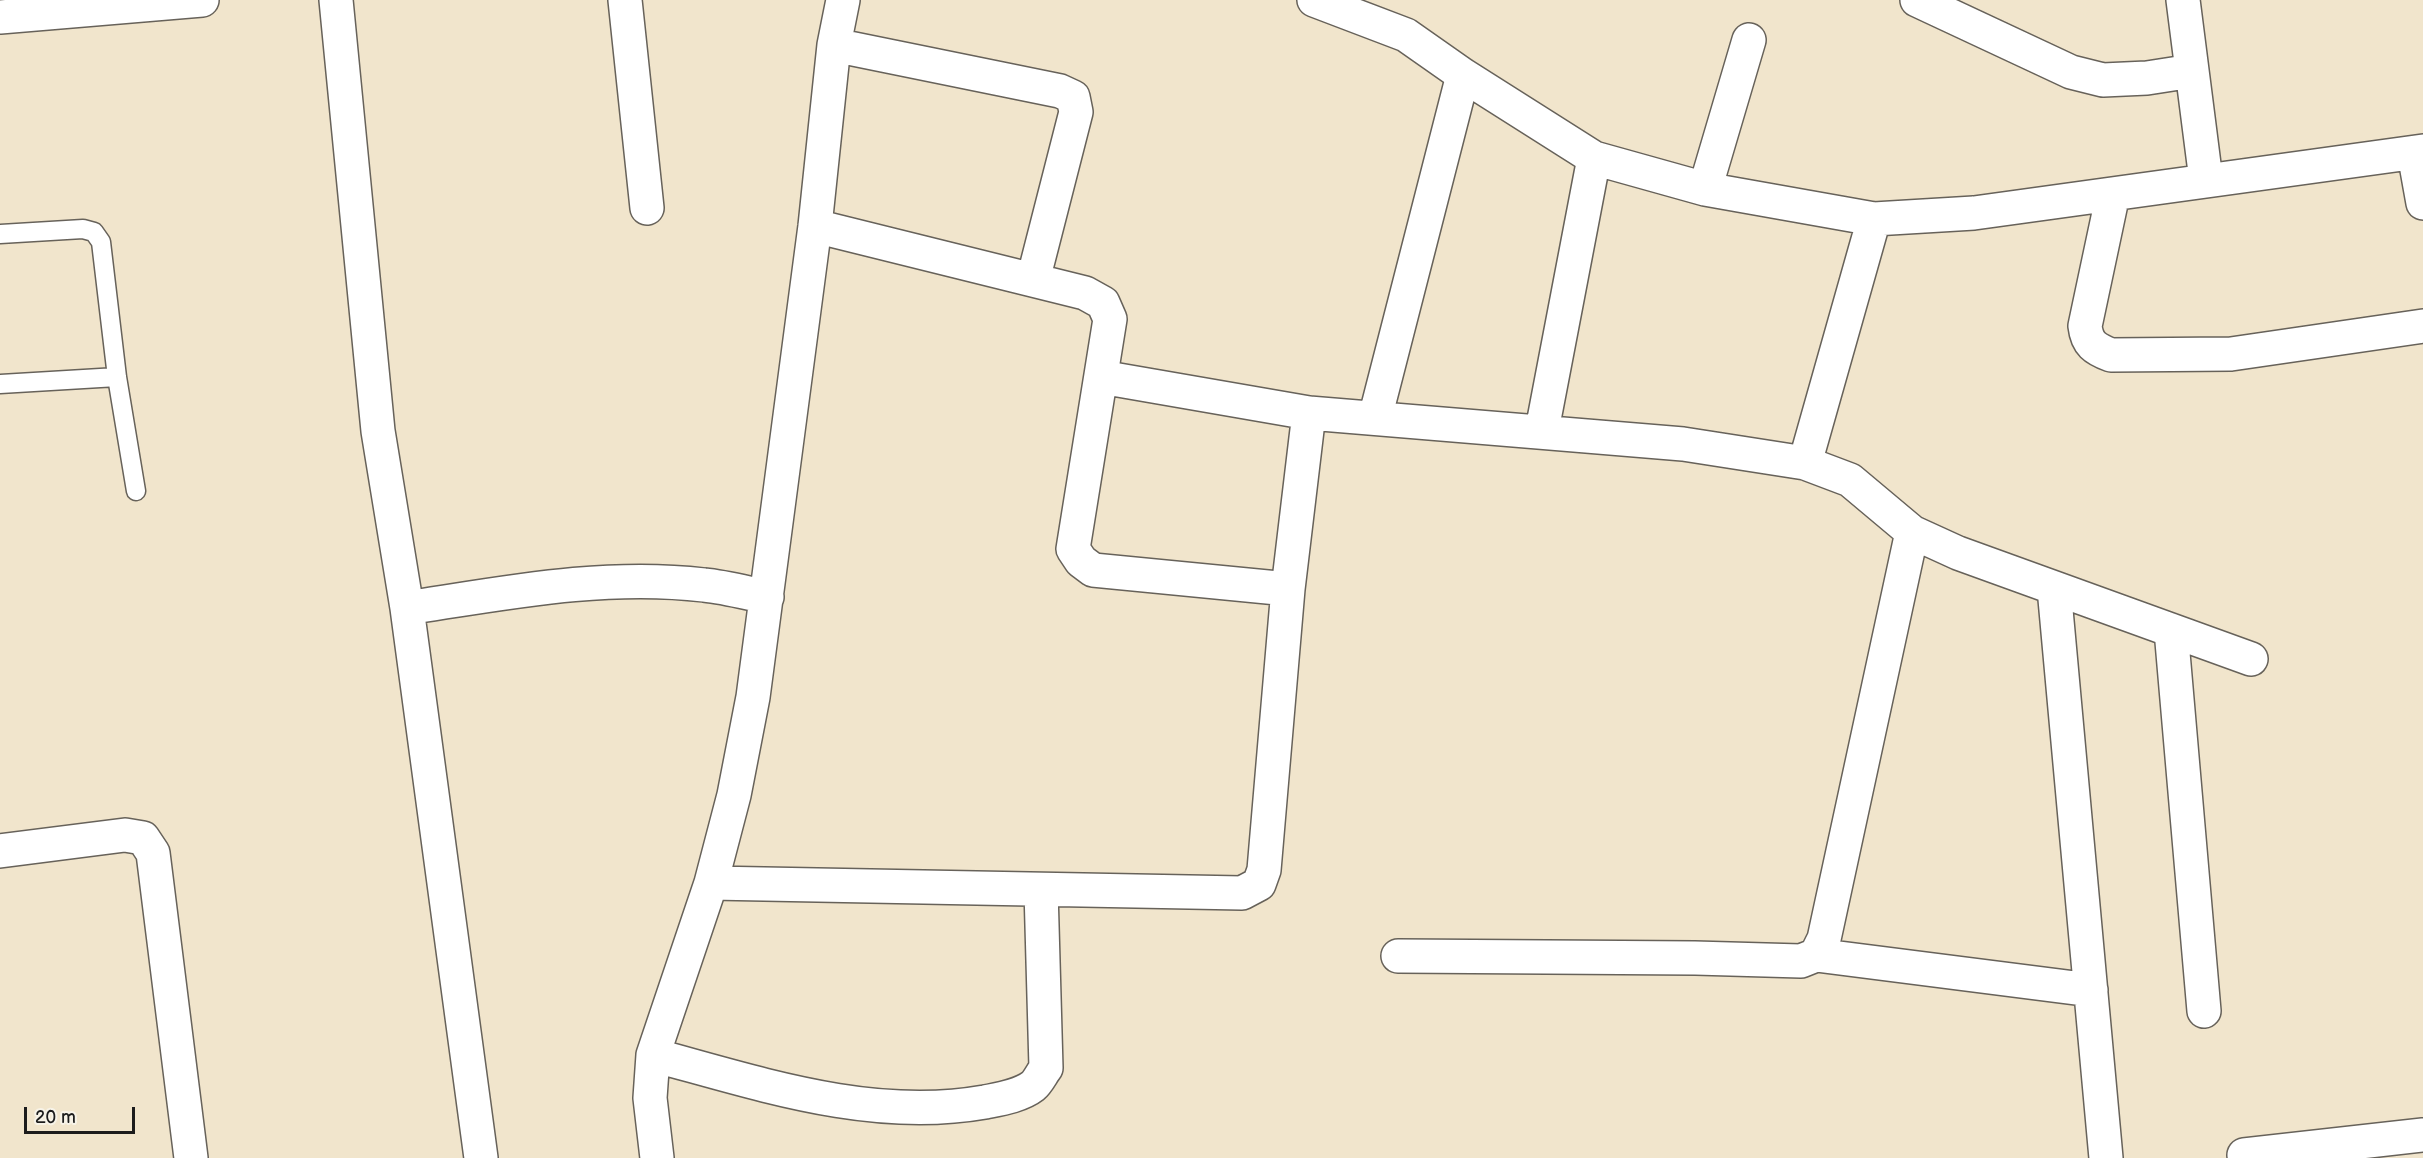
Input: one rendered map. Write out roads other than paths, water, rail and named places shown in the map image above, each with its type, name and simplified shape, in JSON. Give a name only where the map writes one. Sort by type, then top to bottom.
[{"type":"street","points":[[0,17],[201,0]]},
{"type":"street","points":[[336,0],[378,431],[407,608],[481,1158]]},
{"type":"street","points":[[625,0],[647,208]]},
{"type":"street","points":[[657,1158],[650,1098],[653,1055],[711,883],[735,795],[753,697],[768,597],[815,226],[834,45],[843,0]]},
{"type":"street","points":[[1314,0],[1406,36],[1462,75],[1594,158],[1705,189],[1874,219],[1974,213],[2418,152],[2423,203]]},
{"type":"street","points":[[1917,0],[2082,75],[2103,80],[2147,78],[2192,71]]},
{"type":"street","points":[[2183,0],[2206,180]]},
{"type":"street","points":[[1705,189],[1749,40]]},
{"type":"street","points":[[834,45],[1060,91],[1073,97],[1076,112],[1033,280]]},
{"type":"street","points":[[1375,418],[1462,75]]},
{"type":"street","points":[[1542,430],[1594,158]]},
{"type":"street","points":[[2113,194],[2085,326],[2086,337],[2094,348],[2111,354],[2232,354],[2423,326]]},
{"type":"street","points":[[1805,462],[1874,219]]},
{"type":"street","points":[[815,226],[1085,293],[1103,303],[1110,319],[1073,549],[1081,561],[1093,570],[1288,589]]},
{"type":"street","points":[[1101,377],[1309,413],[1542,430],[1683,444],[1805,462],[1850,480],[1912,532],[1958,553],[2251,659]]},
{"type":"street","points":[[711,883],[1242,893],[1259,885],[1264,870],[1288,589],[1309,413]]},
{"type":"street","points":[[1816,955],[1824,939],[1912,532]]},
{"type":"street","points":[[407,608],[546,587],[635,582],[704,585],[768,597]]},
{"type":"street","points":[[2054,588],[2106,1158]]},
{"type":"street","points":[[2171,630],[2204,1011]]},
{"type":"street","points":[[0,851],[125,835],[143,838],[153,853],[192,1158]]},
{"type":"street","points":[[653,1055],[806,1096],[854,1103],[923,1108],[964,1106],[1005,1098],[1034,1086],[1046,1068],[1041,890]]},
{"type":"street","points":[[1398,956],[1801,961],[1816,955],[2091,990]]},
{"type":"street","points":[[2244,1155],[2423,1135]]},
{"type":"lane","points":[[0,234],[83,230],[94,232],[101,242],[117,377],[135,491]]},
{"type":"lane","points":[[0,384],[117,377]]}]
